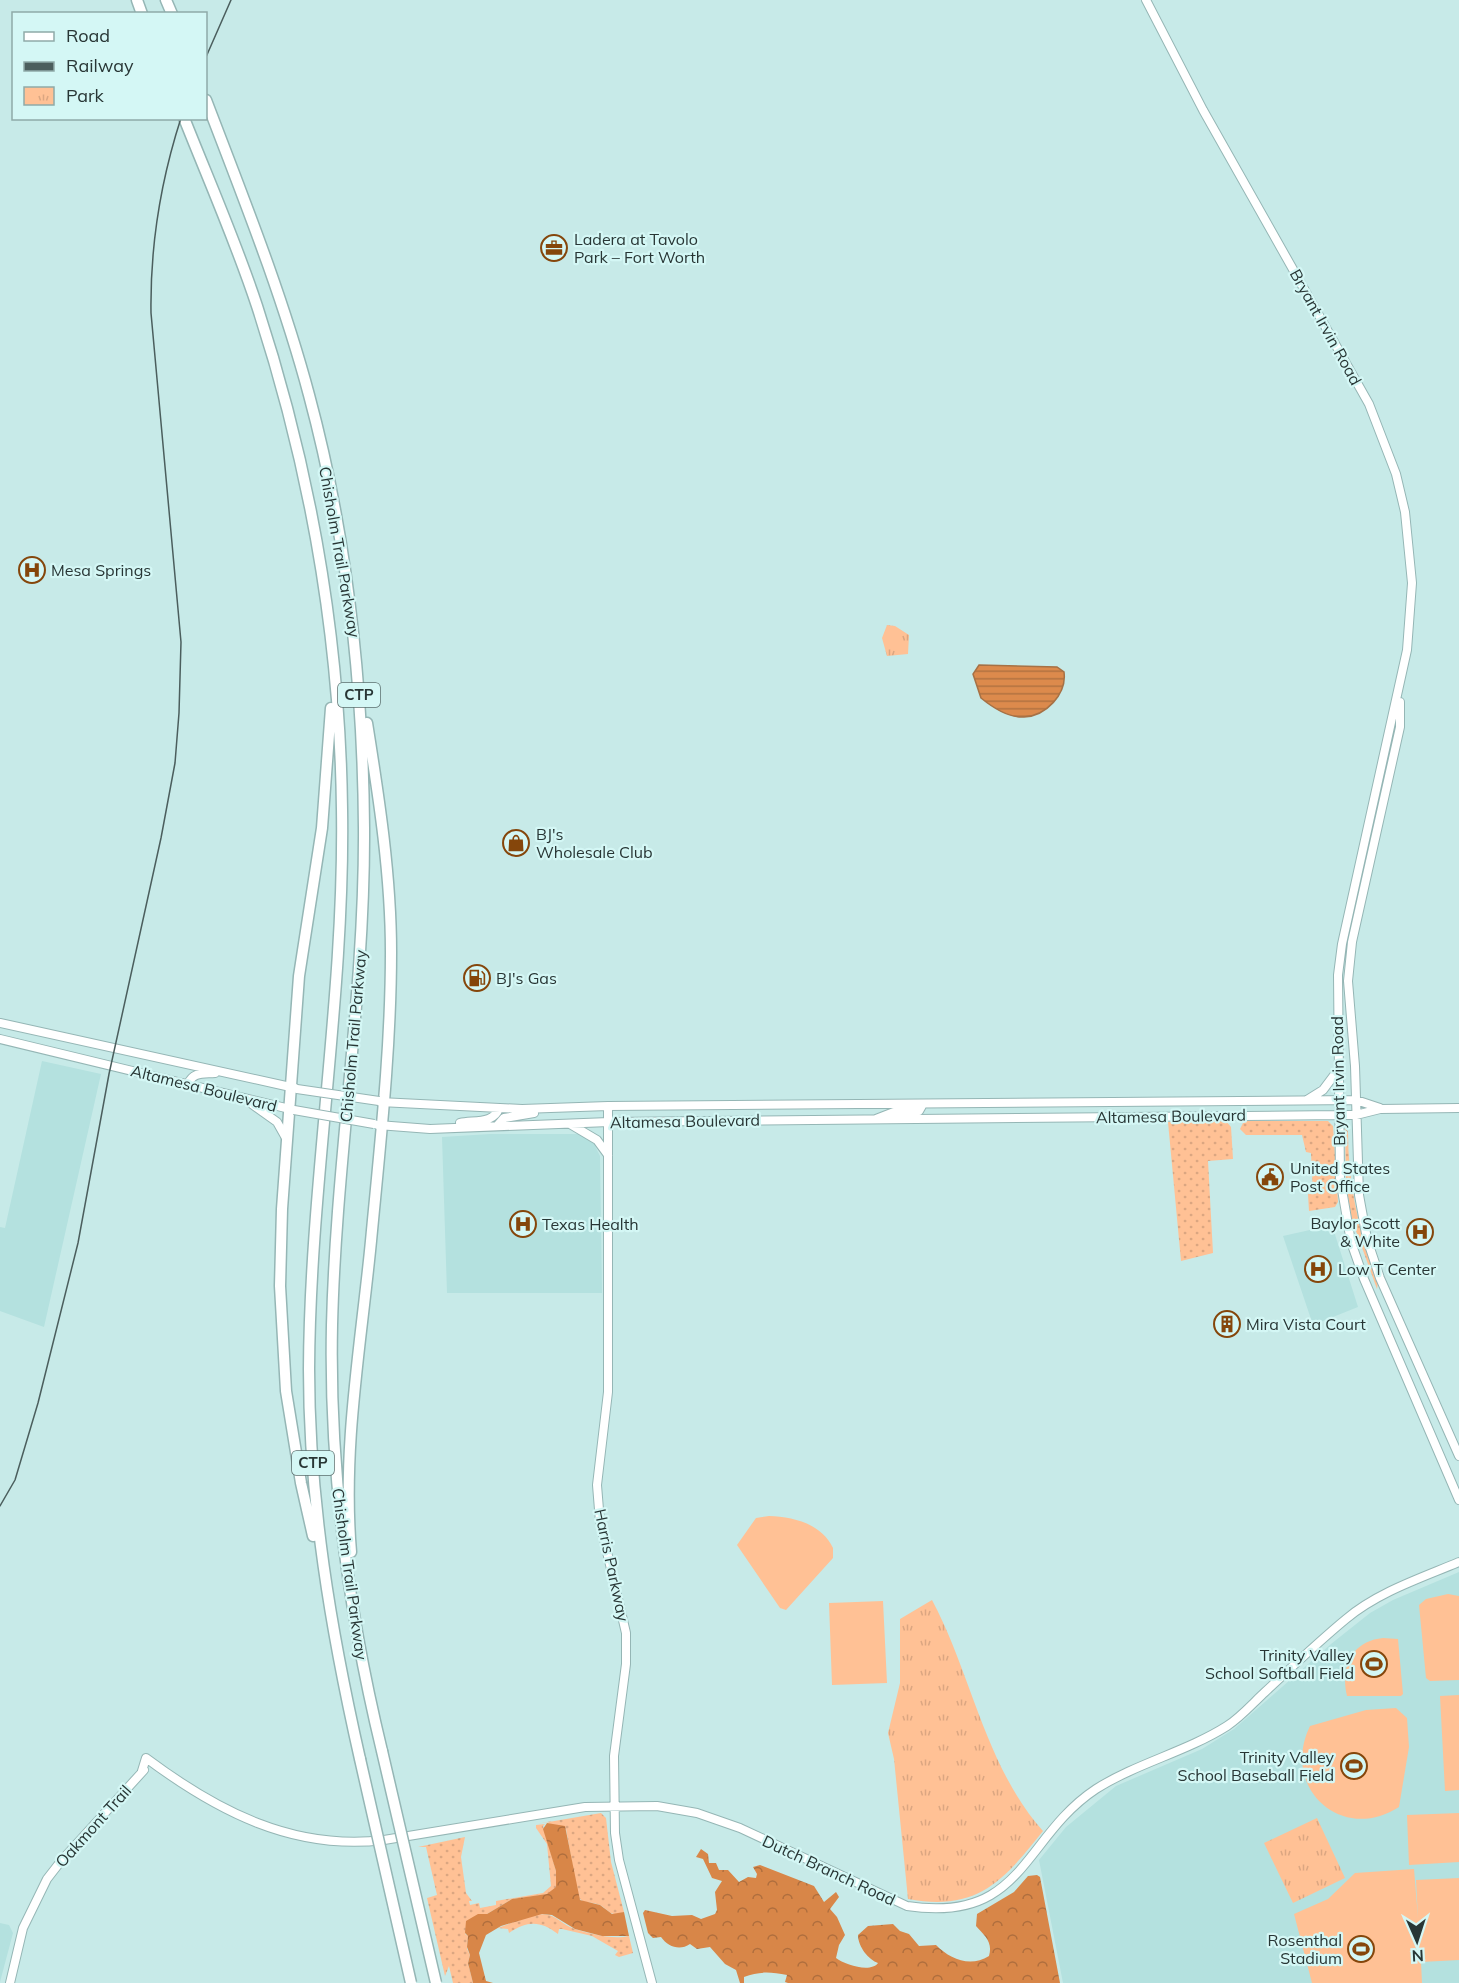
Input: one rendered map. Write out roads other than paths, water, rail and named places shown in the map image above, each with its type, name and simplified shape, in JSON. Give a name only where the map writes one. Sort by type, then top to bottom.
[{"type":"highway","name":"Chisholm Trail Parkway","points":[[207,103],[274,281],[310,400],[339,536],[357,663],[364,797],[363,893],[337,1239],[332,1358],[339,1511],[360,1654],[436,1983]]},
{"type":"highway","name":"Chisholm Trail Parkway","points":[[185,120],[257,305],[289,417],[313,521],[333,663],[341,768],[342,849],[314,1264],[309,1372],[315,1496],[328,1603],[360,1760],[411,1983]]},
{"type":"highway","points":[[328,1603],[301,1483],[284,1366],[280,1286],[287,1141],[294,1088],[301,956],[325,802],[333,663]]},
{"type":"highway","points":[[357,663],[375,772],[388,885],[391,950],[381,1102],[348,1447],[349,1518],[360,1654]]},
{"type":"street","name":"Bryant Irvin Road","points":[[1146,0],[1203,110],[1369,404],[1396,474],[1405,512],[1411,560],[1410,614],[1400,682],[1400,727],[1384,777],[1342,944],[1337,1009],[1338,1101],[1343,1202],[1356,1259],[1383,1327],[1459,1500]]},
{"type":"street","name":"Bryant Irvin Road","points":[[1384,777],[1352,942],[1348,981],[1356,1100],[1359,1195],[1370,1249],[1391,1305],[1459,1456]]},
{"type":"street","name":"Altamesa Boulevard","points":[[0,1023],[294,1088],[381,1102],[542,1109],[608,1106],[1356,1100],[1380,1109]]},
{"type":"street","points":[[19,1043],[23,1028]]},
{"type":"street","name":"Altamesa Boulevard","points":[[0,1039],[292,1110],[378,1125],[430,1129],[609,1122],[1356,1115],[1380,1109],[1459,1108]]},
{"type":"street","points":[[1307,1100],[1323,1090],[1338,1069]]},
{"type":"street","points":[[188,1084],[191,1077],[196,1074],[227,1073]]},
{"type":"street","points":[[244,1099],[277,1122],[287,1141]]},
{"type":"street","points":[[876,1120],[894,1112],[919,1111],[923,1104]]},
{"type":"street","name":"Harris Parkway","points":[[608,1106],[608,1392],[597,1485],[600,1522],[622,1605],[626,1643],[626,1664],[614,1756],[614,1805],[619,1860],[652,1983]]},
{"type":"street","points":[[430,1129],[491,1119],[499,1108]]},
{"type":"street","points":[[497,1126],[504,1118],[542,1109]]},
{"type":"street","points":[[570,1124],[597,1140],[608,1156]]},
{"type":"street","name":"Dutch Branch Road","points":[[150,1761],[187,1789],[232,1812],[280,1832],[323,1841],[360,1843],[614,1805],[677,1809],[741,1828],[907,1906],[943,1908],[975,1902],[996,1892],[1016,1877],[1053,1831],[1097,1789],[1183,1750],[1226,1726],[1347,1618],[1397,1588],[1459,1562]]},
{"type":"street","name":"Oakmont Trail","points":[[10,1983],[20,1936],[47,1879],[150,1761]]},
{"type":"railway","points":[[207,55],[231,0]]},
{"type":"railway","points":[[0,1506],[15,1480],[38,1403],[78,1243],[109,1074],[161,838],[175,763],[181,642],[151,313],[151,288],[162,190],[180,120]]},
{"type":"place","name":"Ladera at Tavolo Park – Fort Worth","points":[[554,248]]},
{"type":"place","name":"Mesa Springs","points":[[32,570]]},
{"type":"place","name":"BJ's Wholesale Club","points":[[516,843]]},
{"type":"place","name":"BJ's Gas","points":[[477,978]]},
{"type":"place","name":"United States Post Office","points":[[1270,1177]]},
{"type":"place","name":"Texas Health","points":[[523,1224]]},
{"type":"place","name":"Baylor Scott & White","points":[[1420,1232]]},
{"type":"place","name":"Low T Center","points":[[1318,1269]]},
{"type":"place","name":"Mira Vista Court","points":[[1227,1324]]},
{"type":"place","name":"Trinity Valley School Softball Field","points":[[1374,1664]]},
{"type":"place","name":"Trinity Valley School Baseball Field","points":[[1354,1766]]},
{"type":"place","name":"Rosenthal Stadium","points":[[1361,1949]]}]
